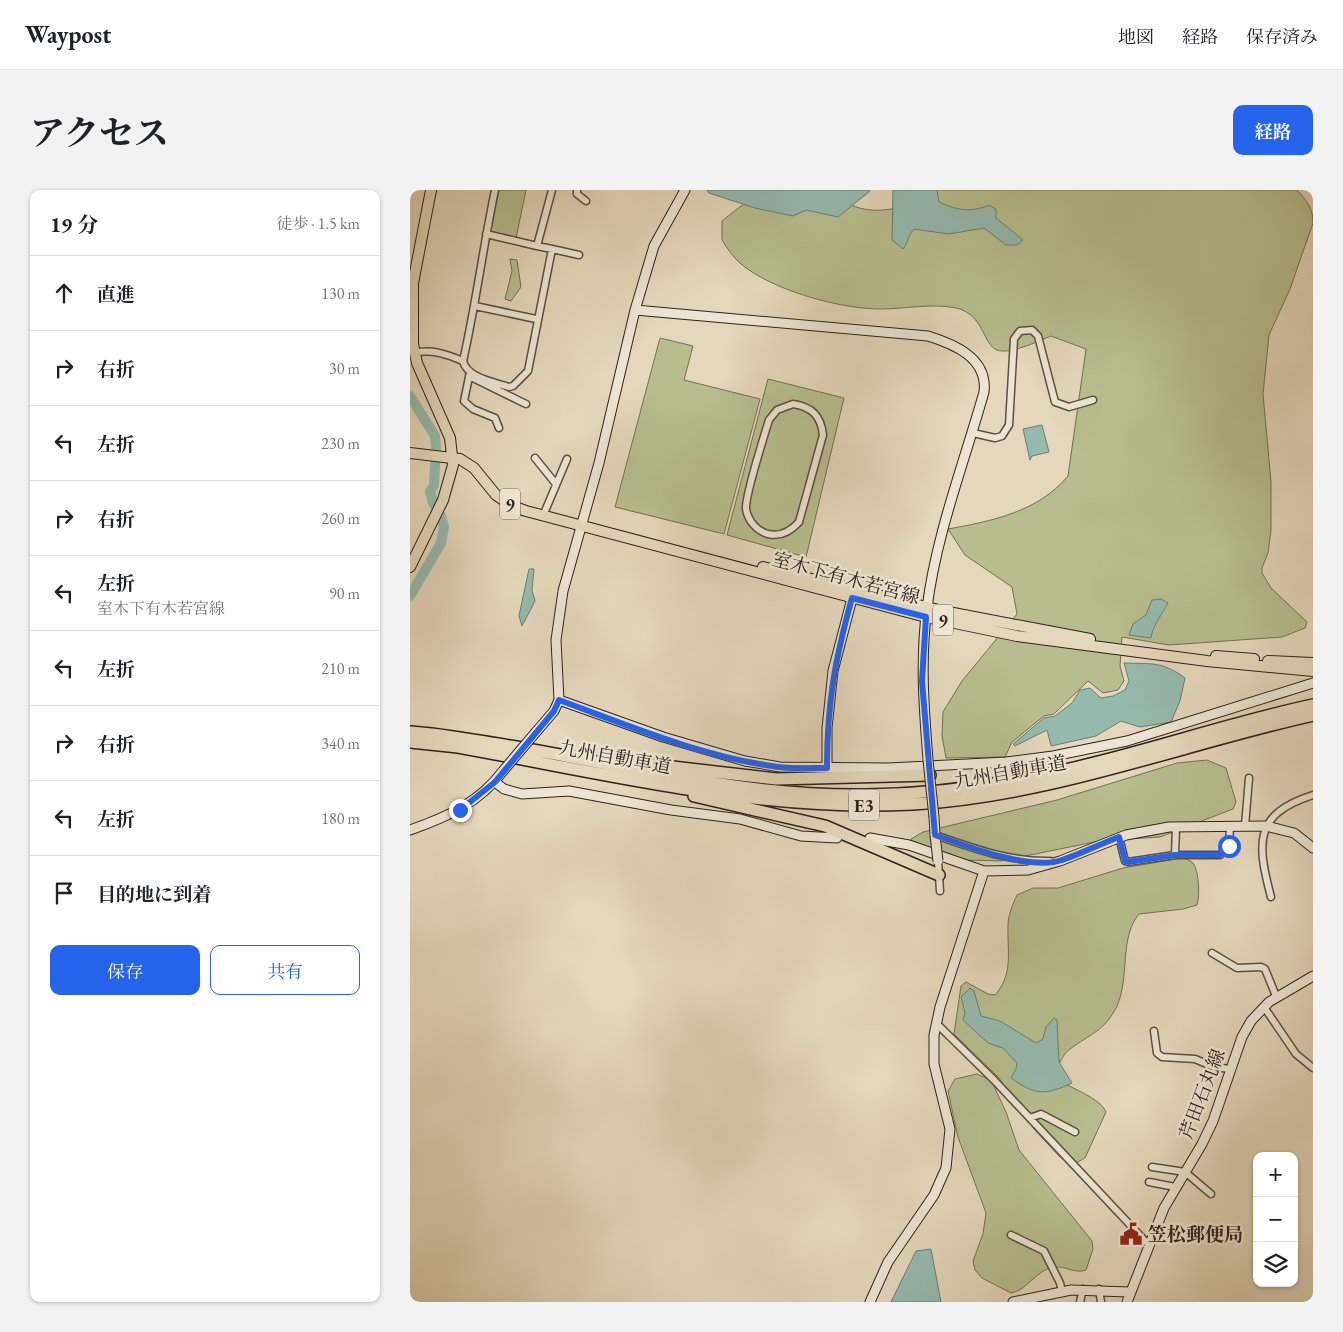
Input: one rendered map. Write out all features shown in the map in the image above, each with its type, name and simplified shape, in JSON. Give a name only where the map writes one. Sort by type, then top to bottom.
[{"type":"highway","name":"九州自動車道","points":[[410,732],[536,750],[708,782],[757,789],[827,794],[914,794],[979,786],[1064,770],[1313,705]]},
{"type":"highway","name":"九州自動車道","points":[[410,742],[458,747],[756,799],[842,804],[914,804],[980,796],[1052,784],[1313,715]]},
{"type":"highway","points":[[536,750],[776,779],[926,775]]},
{"type":"highway","points":[[555,764],[737,807],[808,821],[825,826],[939,875]]},
{"type":"main road","points":[[410,568],[442,505],[453,465],[447,429],[414,353],[412,309],[414,252],[431,190]]},
{"type":"main road","name":"室木下有木若宮線","points":[[410,454],[453,456],[474,468],[488,488],[505,502],[543,516],[926,612],[1063,643],[1207,661],[1313,671]]},
{"type":"main road","name":"室木下有木若宮線","points":[[926,612],[1159,650],[1274,662],[1313,663]]},
{"type":"street","points":[[495,190],[475,306],[462,361],[470,375],[526,404]]},
{"type":"street","points":[[537,246],[552,190]]},
{"type":"street","points":[[577,190],[577,194],[586,201]]},
{"type":"street","points":[[410,830],[460,810],[495,782],[554,711],[559,700],[556,640],[563,591],[582,526],[635,310],[654,246],[683,191]]},
{"type":"street","points":[[486,234],[579,256]]},
{"type":"street","points":[[470,375],[509,387],[513,386],[528,371],[536,319],[552,249]]},
{"type":"street","points":[[475,306],[536,319]]},
{"type":"street","points":[[635,310],[902,332],[941,340],[973,358],[982,373],[984,392],[938,548],[926,612],[922,681],[928,760],[926,775],[934,816],[940,891]]},
{"type":"street","points":[[973,433],[995,438],[1006,431],[1009,424],[1014,338],[1020,331],[1026,329],[1032,330],[1038,336],[1055,402],[1069,408],[1093,400]]},
{"type":"street","points":[[414,353],[426,350],[462,361]]},
{"type":"street","points":[[470,375],[464,401],[473,409],[494,418],[499,428]]},
{"type":"street","points":[[785,405],[803,405],[815,413],[822,426],[822,435],[802,516],[799,522],[788,532],[769,534],[758,529],[752,523],[746,511],[746,504],[768,423],[772,415],[785,405]]},
{"type":"street","points":[[535,458],[556,484]]},
{"type":"street","points":[[543,516],[567,458]]},
{"type":"street","points":[[827,768],[827,728],[833,671],[853,594]]},
{"type":"street","points":[[559,700],[663,738],[745,761],[780,767],[827,768],[955,765],[1053,756],[1127,741],[1313,683]]},
{"type":"street","points":[[1245,826],[1249,778]]},
{"type":"street","points":[[495,782],[504,789],[522,794],[569,791],[671,810],[740,819],[801,836],[837,838]]},
{"type":"street","points":[[1271,897],[1262,850],[1266,826],[1269,820],[1282,809],[1298,800],[1313,795]]},
{"type":"street","points":[[1119,837],[1125,861],[1128,862],[1175,855],[1220,855],[1229,846],[1230,826]]},
{"type":"street","points":[[870,838],[909,844],[984,870],[1028,870],[1060,861],[1119,837],[1150,829],[1176,827],[1266,826],[1294,833],[1313,848]]},
{"type":"street","points":[[1175,855],[1176,827]]},
{"type":"street","points":[[935,835],[957,844],[1025,862],[1060,861]]},
{"type":"street","points":[[870,1302],[888,1262],[934,1195],[946,1168],[950,1129],[934,1064],[933,1042],[936,1022],[984,870]]},
{"type":"street","points":[[1212,953],[1237,968],[1261,967],[1265,969],[1276,996]]},
{"type":"street","name":"芹田石丸線","points":[[1126,1302],[1148,1244],[1175,1187],[1202,1144],[1242,1037],[1264,1007],[1276,996],[1313,976]]},
{"type":"street","points":[[1264,1007],[1296,1054],[1313,1068]]},
{"type":"street","points":[[936,1022],[1030,1118],[1148,1244]]},
{"type":"street","points":[[1154,1031],[1157,1053],[1162,1057],[1195,1059],[1214,1067],[1230,1069]]},
{"type":"street","points":[[1030,1118],[1041,1114],[1075,1132]]},
{"type":"street","points":[[1152,1167],[1185,1172],[1210,1194]]},
{"type":"street","points":[[1149,1182],[1175,1187]]},
{"type":"street","points":[[1011,1235],[1044,1251],[1062,1292]]},
{"type":"street","points":[[1080,1302],[1083,1289]]},
{"type":"street","points":[[1012,1302],[1083,1289],[1129,1292]]},
{"type":"street","points":[[1100,1289],[1101,1302]]},
{"type":"green space","points":[[499,190],[526,190],[516,238],[490,232]]},
{"type":"green space","points":[[907,190],[1297,190],[1309,205],[1313,223],[1290,289],[1269,335],[1263,394],[1271,482],[1271,530],[1268,553],[1262,573],[1271,588],[1307,622],[1305,628],[1282,637],[1169,645],[1122,637],[1120,666],[1124,681],[1118,690],[1103,693],[1088,681],[1054,714],[1044,716],[1012,742],[1005,757],[946,758],[942,736],[943,712],[962,681],[1017,614],[1012,587],[965,555],[948,529],[1013,513],[1043,498],[1068,476],[1086,349],[1051,336],[1009,351],[997,350],[992,347],[972,316],[956,308],[938,306],[880,309],[827,302],[788,290],[754,273],[738,261],[722,240],[722,221],[750,199],[846,201],[851,205],[864,209],[886,210],[899,207]]},
{"type":"green space","points":[[510,259],[517,260],[521,287],[511,301],[505,299],[512,271]]},
{"type":"green space","points":[[660,338],[693,346],[684,380],[760,399],[724,534],[615,507]]},
{"type":"green space","points":[[768,379],[844,398],[806,557],[727,535]]},
{"type":"green space","points":[[1207,760],[1226,768],[1236,802],[1233,809],[1160,837],[1099,841],[1001,861],[965,860],[911,845],[911,839],[923,832],[1057,800],[1177,763]]},
{"type":"green space","points":[[1182,858],[1193,863],[1197,872],[1199,889],[1197,905],[1183,909],[1139,914],[1129,934],[1121,995],[1117,1006],[1102,1027],[1068,1051],[1057,1068],[1060,1081],[1098,1102],[1106,1112],[1085,1158],[1074,1164],[1069,1164],[1034,1129],[999,1078],[954,1034],[961,986],[966,982],[988,994],[995,995],[1001,987],[1005,979],[1008,962],[1009,917],[1017,895],[1033,888],[1058,888],[1123,868]]},
{"type":"green space","points":[[977,1074],[991,1080],[1006,1112],[1019,1150],[1092,1241],[1093,1249],[1086,1270],[1078,1271],[1059,1267],[1048,1269],[1022,1288],[1011,1293],[982,1278],[975,1270],[973,1261],[983,1234],[986,1213],[958,1137],[948,1091],[955,1079]]},
{"type":"water","points":[[707,190],[870,191],[838,217],[806,210],[793,216],[755,208],[709,193]]},
{"type":"water","points":[[893,190],[937,190],[939,202],[964,210],[989,205],[996,209],[996,218],[1023,240],[1017,245],[1006,245],[984,228],[949,234],[914,229],[903,249],[892,240]]},
{"type":"water","points":[[1042,425],[1049,452],[1032,456],[1030,460],[1023,429]]},
{"type":"water","points":[[529,569],[534,569],[532,590],[535,601],[522,626],[519,616]]},
{"type":"water","points":[[1161,599],[1168,603],[1156,624],[1151,638],[1129,635],[1133,624],[1146,615],[1152,600]]},
{"type":"water","points":[[1124,663],[1156,664],[1170,669],[1185,678],[1180,701],[1171,722],[1140,727],[1121,721],[1096,736],[1051,746],[1047,730],[1015,746],[1013,744],[1044,718],[1055,716],[1072,703],[1080,690],[1090,688],[1101,698],[1113,696],[1125,690],[1129,681]]},
{"type":"water","points":[[970,988],[974,991],[981,1016],[1000,1021],[1036,1043],[1043,1039],[1046,1027],[1054,1018],[1057,1020],[1059,1062],[1072,1083],[1047,1092],[1040,1092],[1027,1088],[1011,1078],[1017,1063],[1003,1048],[988,1043],[963,1020],[965,1013],[961,997]]},
{"type":"water","points":[[931,1249],[941,1302],[891,1302],[916,1251]]},
{"type":"waterway","points":[[410,396],[435,436],[434,485],[430,492],[444,527],[441,543],[410,596]]},
{"type":"place","name":"笠松郵便局","points":[[1131,1234]]},
{"type":"route","points":[[460,810],[495,782],[554,711],[559,700],[663,738],[745,761],[780,767],[827,768],[827,728],[833,671],[852,598],[926,617],[922,681],[935,835],[957,844],[1025,862],[1060,861],[1119,837],[1125,861],[1128,862],[1175,855],[1220,855],[1229,846]]}]
